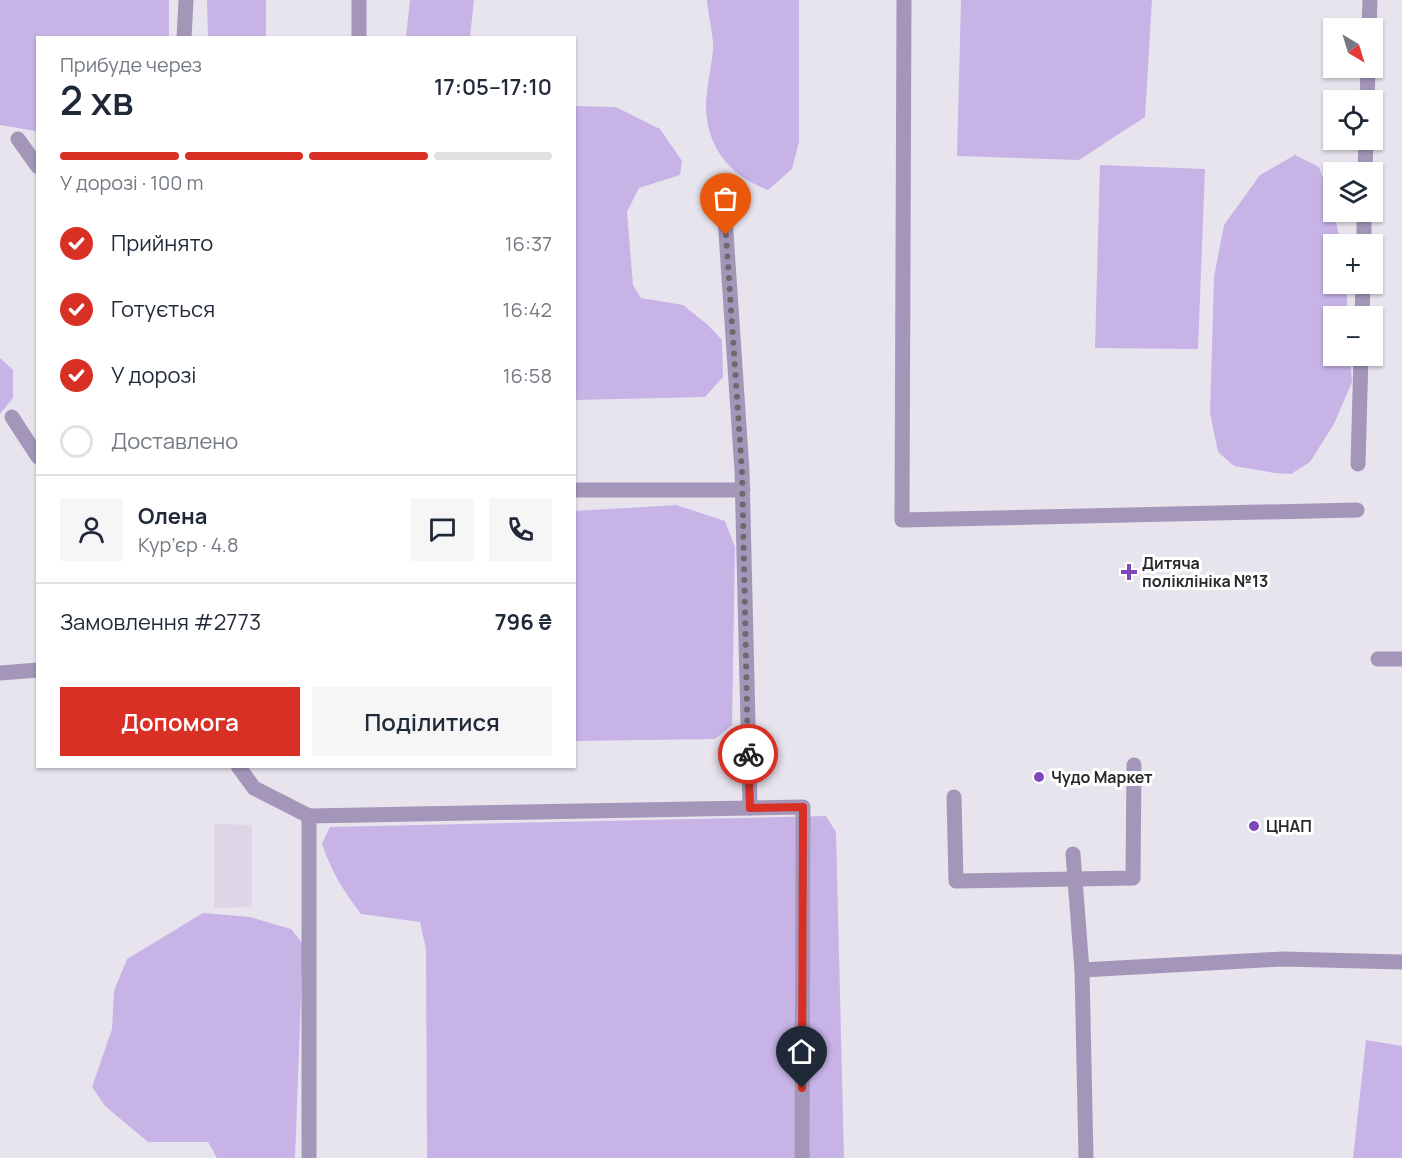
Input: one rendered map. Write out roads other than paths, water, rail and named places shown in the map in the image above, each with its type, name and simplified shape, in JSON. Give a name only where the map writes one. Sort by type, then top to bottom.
[{"type":"lane","points":[[184,36],[186,0]]},
{"type":"lane","points":[[359,0],[359,36]]},
{"type":"lane","points":[[904,0],[902,520],[1357,510]]},
{"type":"lane","points":[[1369,18],[1370,0]]},
{"type":"lane","points":[[18,139],[36,164]]},
{"type":"lane","points":[[723,188],[743,490],[750,808]]},
{"type":"lane","points":[[1358,464],[1361,366]]},
{"type":"lane","points":[[12,417],[36,455]]},
{"type":"lane","points":[[576,490],[743,490]]},
{"type":"lane","points":[[1378,659],[1402,658]]},
{"type":"lane","points":[[0,673],[36,670]]},
{"type":"lane","points":[[954,797],[956,881],[1076,881],[1133,878],[1134,765]]},
{"type":"lane","points":[[239,768],[254,788],[309,816],[803,807],[802,1158]]},
{"type":"lane","points":[[309,816],[309,1158]]},
{"type":"lane","points":[[1073,854],[1082,970],[1086,1158]]},
{"type":"lane","points":[[1082,970],[1283,959],[1402,962]]},
{"type":"place","name":"Дитяча поліклініка №13","points":[[1129,572]]},
{"type":"place","name":"Чудо Маркет","points":[[1039,777]]},
{"type":"place","name":"ЦНАП","points":[[1254,826]]}]
